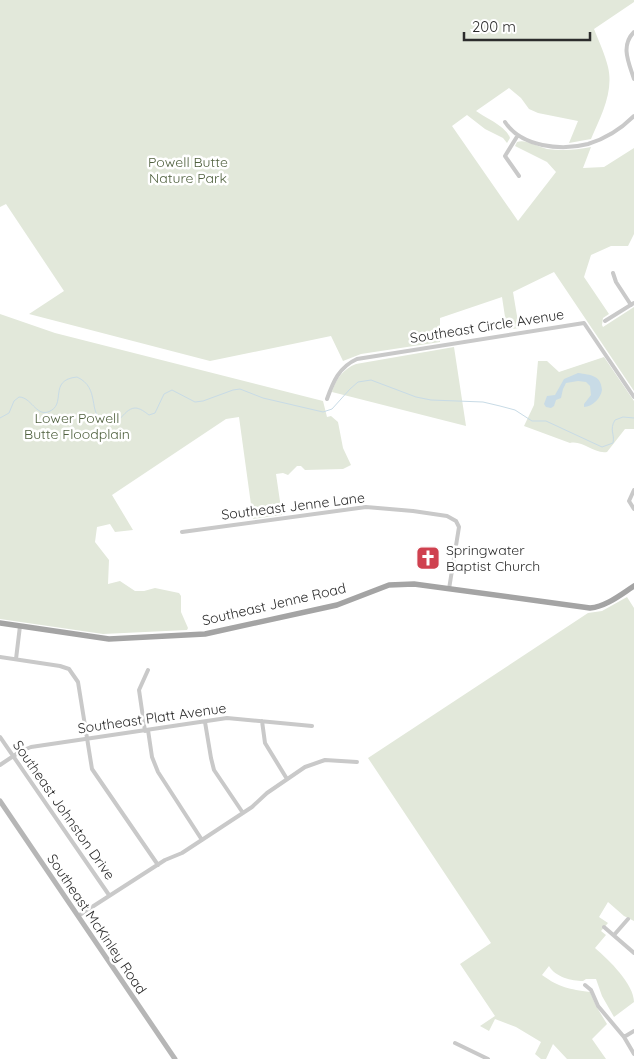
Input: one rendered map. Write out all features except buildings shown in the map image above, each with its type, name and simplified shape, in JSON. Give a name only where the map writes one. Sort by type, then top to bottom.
[{"type":"main road","name":"Southeast Jenne Road","points":[[0,623],[109,639],[197,634],[218,632],[323,609],[394,584],[409,584],[590,608],[607,603],[634,586]]},
{"type":"street","points":[[634,32],[628,40],[626,50],[634,79]]},
{"type":"street","points":[[506,122],[511,130],[533,142],[568,147],[582,145],[612,133],[634,116]]},
{"type":"street","points":[[518,135],[505,156],[519,176]]},
{"type":"street","points":[[605,321],[632,304],[616,282],[613,273]]},
{"type":"street","name":"Southeast Circle Avenue","points":[[327,399],[338,373],[348,363],[357,359],[583,323],[634,397]]},
{"type":"street","points":[[634,490],[629,501],[634,509]]},
{"type":"street","name":"Southeast Jenne Lane","points":[[182,532],[366,507],[447,516],[460,527],[449,589]]},
{"type":"street","points":[[16,659],[20,626]]},
{"type":"street","points":[[0,657],[60,666],[73,673],[79,687],[92,769],[158,865]]},
{"type":"street","points":[[148,670],[139,690],[152,757],[158,772],[202,840]]},
{"type":"street","name":"Southeast Platt Avenue","points":[[0,765],[30,747],[234,718],[312,726]]},
{"type":"street","points":[[262,720],[265,743],[287,779]]},
{"type":"street","points":[[205,722],[214,770],[243,813]]},
{"type":"street","name":"Southeast Johnston Drive","points":[[0,737],[109,895]]},
{"type":"street","points":[[78,916],[158,865],[182,854],[243,813],[267,793],[305,767],[318,761],[356,762]]},
{"type":"street","name":"Southeast McKinley Road","points":[[0,802],[175,1059]]},
{"type":"street","points":[[614,935],[628,919]]},
{"type":"street","points":[[604,927],[634,953]]},
{"type":"street","points":[[585,985],[591,990],[598,1006],[624,1037],[634,1054]]},
{"type":"street","points":[[624,1037],[634,1031]]},
{"type":"street","points":[[456,1043],[488,1059]]},
{"type":"green space","name":"Powell Butte Nature Park","points":[[0,0],[634,0],[634,2],[594,29],[607,62],[609,86],[606,104],[591,139],[569,143],[578,121],[538,113],[529,109],[521,98],[509,88],[476,111],[505,130],[510,138],[507,143],[503,138],[485,129],[467,115],[452,126],[518,221],[556,172],[547,162],[515,146],[517,142],[521,141],[553,150],[591,147],[583,168],[604,167],[634,148],[634,234],[628,246],[611,246],[591,255],[584,277],[609,314],[603,318],[603,327],[634,307],[634,391],[554,272],[513,292],[519,328],[507,330],[502,297],[440,318],[440,342],[361,354],[343,361],[331,336],[210,361],[29,314],[64,291],[6,204],[0,207]]},
{"type":"green space","name":"Lower Powell Butte Floodplain","points":[[0,314],[55,333],[323,401],[327,417],[331,416],[338,422],[343,448],[351,465],[343,469],[305,470],[301,466],[297,466],[288,475],[283,473],[276,474],[282,515],[253,519],[239,417],[226,419],[112,495],[133,530],[115,532],[110,524],[97,527],[95,542],[109,560],[108,584],[120,581],[135,591],[155,588],[179,593],[181,596],[181,612],[188,628],[187,630],[103,634],[0,619]]},
{"type":"green space","points":[[454,347],[466,426],[332,392],[341,375],[356,364]]},
{"type":"green space","points":[[604,357],[634,401],[634,429],[625,429],[607,452],[602,452],[579,443],[570,443],[524,426],[534,405],[538,361],[547,361],[559,372]]},
{"type":"green space","points":[[627,597],[634,608],[634,921],[624,916],[608,902],[599,917],[608,923],[601,931],[606,935],[595,948],[625,980],[633,995],[634,1002],[614,1017],[602,996],[596,979],[586,979],[583,981],[569,979],[559,976],[549,966],[542,975],[554,983],[590,992],[607,1024],[592,1039],[606,1059],[567,1059],[553,1044],[546,1059],[541,1059],[535,1054],[541,1042],[516,1027],[495,1019],[489,1031],[480,1026],[495,1016],[460,964],[491,943],[368,758],[588,613],[602,611]]},
{"type":"water","points":[[578,373],[587,374],[600,381],[602,390],[596,402],[584,407],[584,404],[591,395],[590,386],[586,382],[578,381],[566,383],[561,398],[556,400],[551,408],[546,407],[544,404],[547,396],[555,395],[564,379]]},
{"type":"waterway","points":[[0,418],[9,413],[14,401],[19,397],[27,400],[44,413],[54,409],[63,383],[68,379],[77,377],[89,387],[99,418],[109,424],[117,421],[131,409],[135,408],[141,409],[149,415],[155,413],[164,394],[172,390],[195,402],[240,389],[263,398],[323,412],[332,409],[358,382],[371,380],[416,397],[431,400],[483,402],[515,410],[532,421],[546,421],[602,447],[613,443],[612,427],[615,420],[623,417],[634,418]]},
{"type":"place","name":"Springwater Baptist Church","points":[[428,558]]}]
